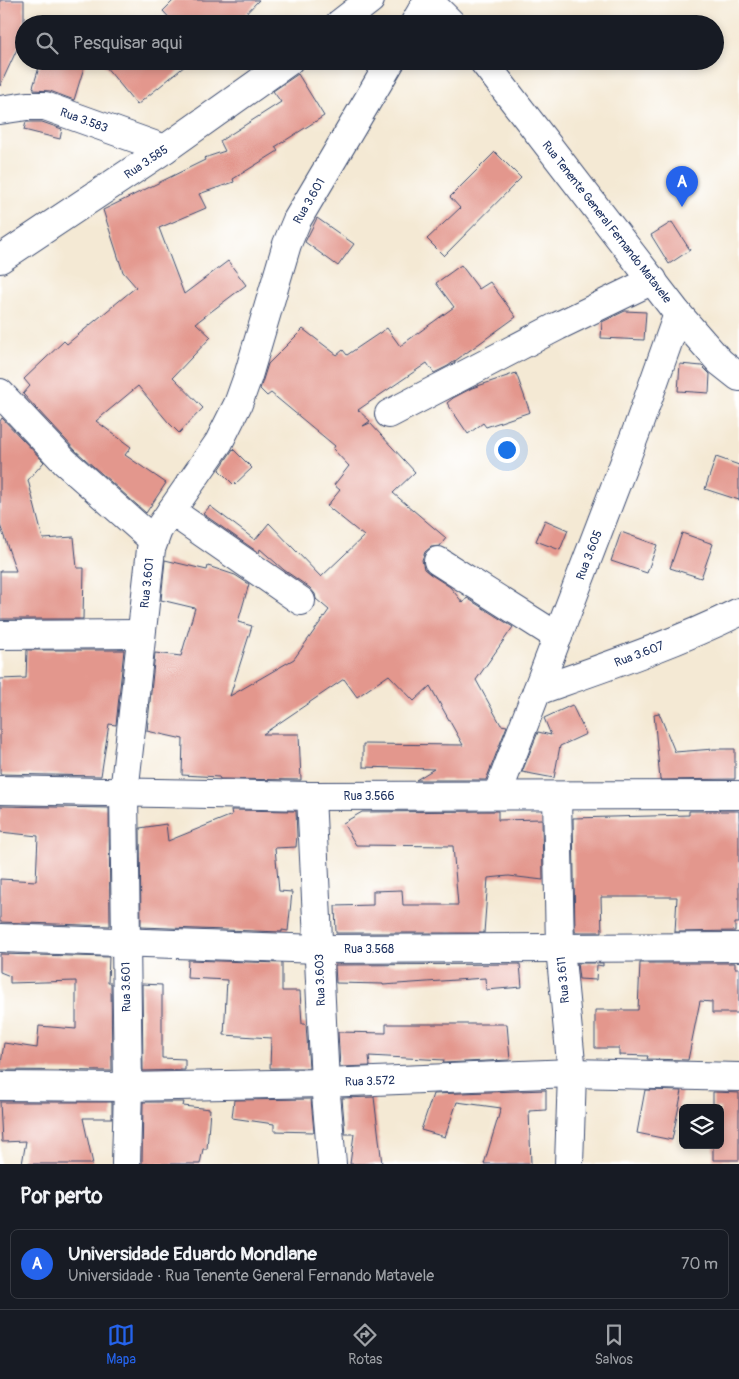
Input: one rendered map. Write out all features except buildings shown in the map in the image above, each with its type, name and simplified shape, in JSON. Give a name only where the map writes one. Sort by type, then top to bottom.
[{"type":"street","points":[[351,15],[370,0]]},
{"type":"street","points":[[419,15],[428,0],[443,15]]},
{"type":"street","name":"Rua 3.585","points":[[0,259],[165,149],[276,70]]},
{"type":"street","name":"Rua 3.601","points":[[126,1164],[128,1088],[124,793],[153,540],[219,442],[238,404],[287,244],[297,220],[387,70]]},
{"type":"street","name":"Rua Tenente General Fernando Matavele","points":[[490,70],[678,314],[720,362],[739,377]]},
{"type":"street","name":"Rua 3.583","points":[[0,110],[27,106],[45,106],[165,149]]},
{"type":"street","points":[[389,414],[558,326],[653,280]]},
{"type":"street","name":"Rua 3.605","points":[[497,795],[635,436],[678,314]]},
{"type":"street","points":[[0,393],[65,462],[153,540]]},
{"type":"street","points":[[171,511],[301,601]]},
{"type":"street","points":[[438,560],[558,637]]},
{"type":"street","name":"Rua 3.607","points":[[537,691],[631,658],[713,625],[739,612]]},
{"type":"street","points":[[0,635],[141,634]]},
{"type":"street","name":"Rua 3.566","points":[[0,790],[311,796],[739,795]]},
{"type":"street","name":"Rua 3.603","points":[[311,796],[325,1083],[332,1164]]},
{"type":"street","name":"Rua 3.611","points":[[557,796],[560,948],[572,1073],[569,1164]]},
{"type":"street","name":"Rua 3.568","points":[[0,938],[319,949],[739,946]]},
{"type":"street","name":"Rua 3.572","points":[[0,1086],[128,1088],[325,1083],[572,1073],[739,1077]]},
{"type":"place","name":"Universidade Eduardo Mondlane","points":[[682,207]]}]
